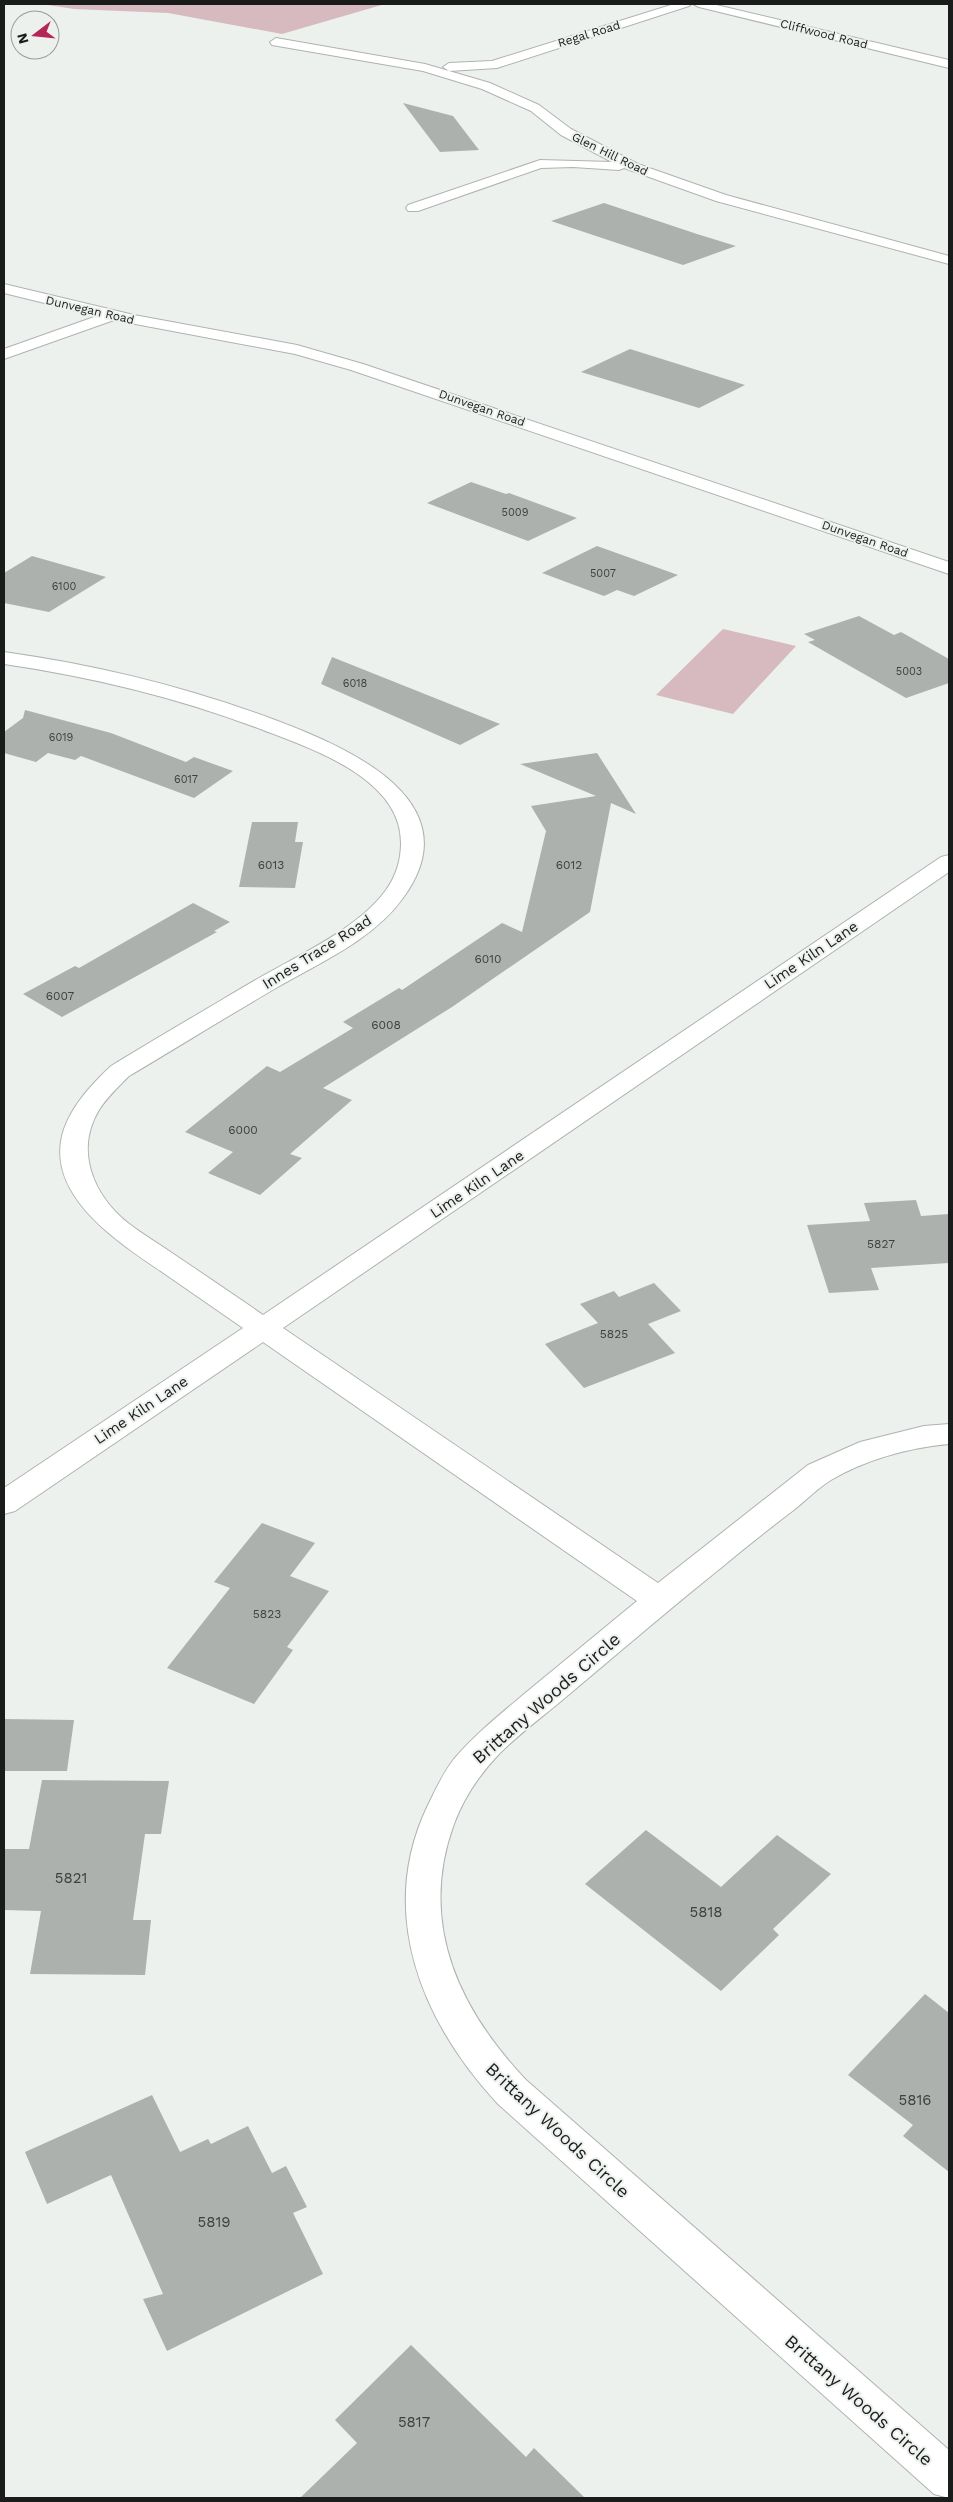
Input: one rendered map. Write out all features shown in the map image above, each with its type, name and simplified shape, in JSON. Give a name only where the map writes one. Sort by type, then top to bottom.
[{"type":"street","name":"Regal Road","points":[[425,68],[493,64],[686,4]]},
{"type":"street","name":"Cliffwood Road","points":[[699,4],[949,64]]},
{"type":"street","name":"Glen Hill Road","points":[[276,42],[425,68],[486,86],[535,108],[566,132],[633,167],[731,201],[949,260]]},
{"type":"street","points":[[486,86],[487,74],[493,64]]},
{"type":"street","points":[[540,164],[557,148],[566,132]]},
{"type":"street","points":[[414,208],[540,164],[573,162],[633,167]]},
{"type":"street","name":"Dunvegan Road","points":[[4,289],[113,316],[247,340],[357,367],[949,568]]},
{"type":"street","points":[[4,354],[113,316]]},
{"type":"street","name":"Innes Trace Road","points":[[4,658],[153,686],[229,709],[316,743],[348,760],[382,784],[405,813],[411,828],[412,853],[409,868],[392,898],[375,916],[358,929],[120,1071],[92,1099],[76,1131],[75,1165],[80,1182],[102,1214],[118,1229],[263,1327]]},
{"type":"street","name":"Lime Kiln Lane","points":[[4,1503],[445,1206],[949,862]]},
{"type":"street","points":[[263,1327],[658,1600]]},
{"type":"street","name":"Brittany Woods Circle","points":[[949,1434],[924,1436],[871,1448],[819,1473],[658,1600],[488,1744],[466,1769],[452,1789],[429,1842],[422,1890],[423,1926],[431,1962],[443,1997],[479,2056],[512,2092],[810,2358],[949,2479]]},
{"type":"shaded area","points":[[41,4],[385,4],[282,34],[168,13],[74,9]]},
{"type":"shaded area","points":[[723,629],[796,646],[733,714],[656,695]]},
{"type":"building","points":[[403,103],[453,116],[479,150],[440,152]]},
{"type":"building","points":[[604,203],[736,246],[683,265],[551,221]]},
{"type":"building","points":[[630,349],[745,385],[699,408],[581,372]]},
{"type":"building","points":[[471,482],[506,494],[509,493],[577,518],[528,541],[427,503]]},
{"type":"building","points":[[597,546],[678,575],[634,596],[617,590],[604,596],[542,573]]},
{"type":"building","points":[[32,556],[106,577],[49,612],[4,603],[4,573]]},
{"type":"building","points":[[859,616],[894,635],[901,632],[949,659],[949,683],[906,698],[808,642],[815,640],[804,634]]},
{"type":"building","points":[[332,657],[500,724],[460,745],[321,684]]},
{"type":"building","points":[[25,710],[111,733],[186,762],[194,757],[233,771],[194,798],[81,756],[75,760],[48,753],[36,762],[4,753],[4,732],[23,718]]},
{"type":"building","points":[[597,753],[636,814],[611,803],[590,912],[452,1007],[323,1088],[352,1100],[290,1154],[302,1158],[260,1195],[208,1173],[233,1152],[185,1132],[267,1066],[280,1072],[353,1028],[343,1022],[399,988],[402,990],[502,923],[522,932],[546,831],[531,806],[596,796],[520,764]]},
{"type":"building","points":[[252,822],[298,822],[295,842],[303,842],[295,888],[239,887]]},
{"type":"building","points":[[193,903],[230,922],[214,931],[217,932],[62,1017],[23,994],[75,966],[79,968]]},
{"type":"building","points":[[916,1200],[921,1216],[949,1214],[949,1263],[871,1268],[879,1290],[829,1293],[807,1225],[870,1221],[864,1203]]},
{"type":"building","points":[[654,1283],[681,1311],[648,1324],[675,1353],[584,1388],[545,1344],[598,1323],[580,1304],[614,1291],[619,1297]]},
{"type":"building","points":[[262,1523],[315,1543],[290,1576],[329,1591],[287,1647],[293,1650],[254,1704],[167,1668],[230,1588],[214,1582]]},
{"type":"building","points":[[4,1719],[74,1720],[67,1771],[4,1771]]},
{"type":"building","points":[[42,1780],[169,1781],[161,1834],[145,1834],[133,1920],[151,1920],[145,1975],[30,1974],[41,1911],[4,1910],[4,1849],[29,1849]]},
{"type":"building","points":[[646,1830],[721,1887],[777,1835],[831,1874],[773,1929],[779,1935],[721,1991],[585,1884]]},
{"type":"building","points":[[925,1994],[949,2013],[949,2172],[903,2136],[913,2125],[848,2075]]},
{"type":"building","points":[[152,2095],[180,2152],[208,2139],[211,2144],[248,2126],[272,2173],[286,2166],[307,2207],[293,2213],[323,2274],[167,2351],[143,2299],[163,2294],[111,2175],[47,2204],[25,2152]]},
{"type":"building","points":[[411,2345],[526,2457],[534,2448],[585,2498],[300,2498],[357,2443],[335,2420]]}]
